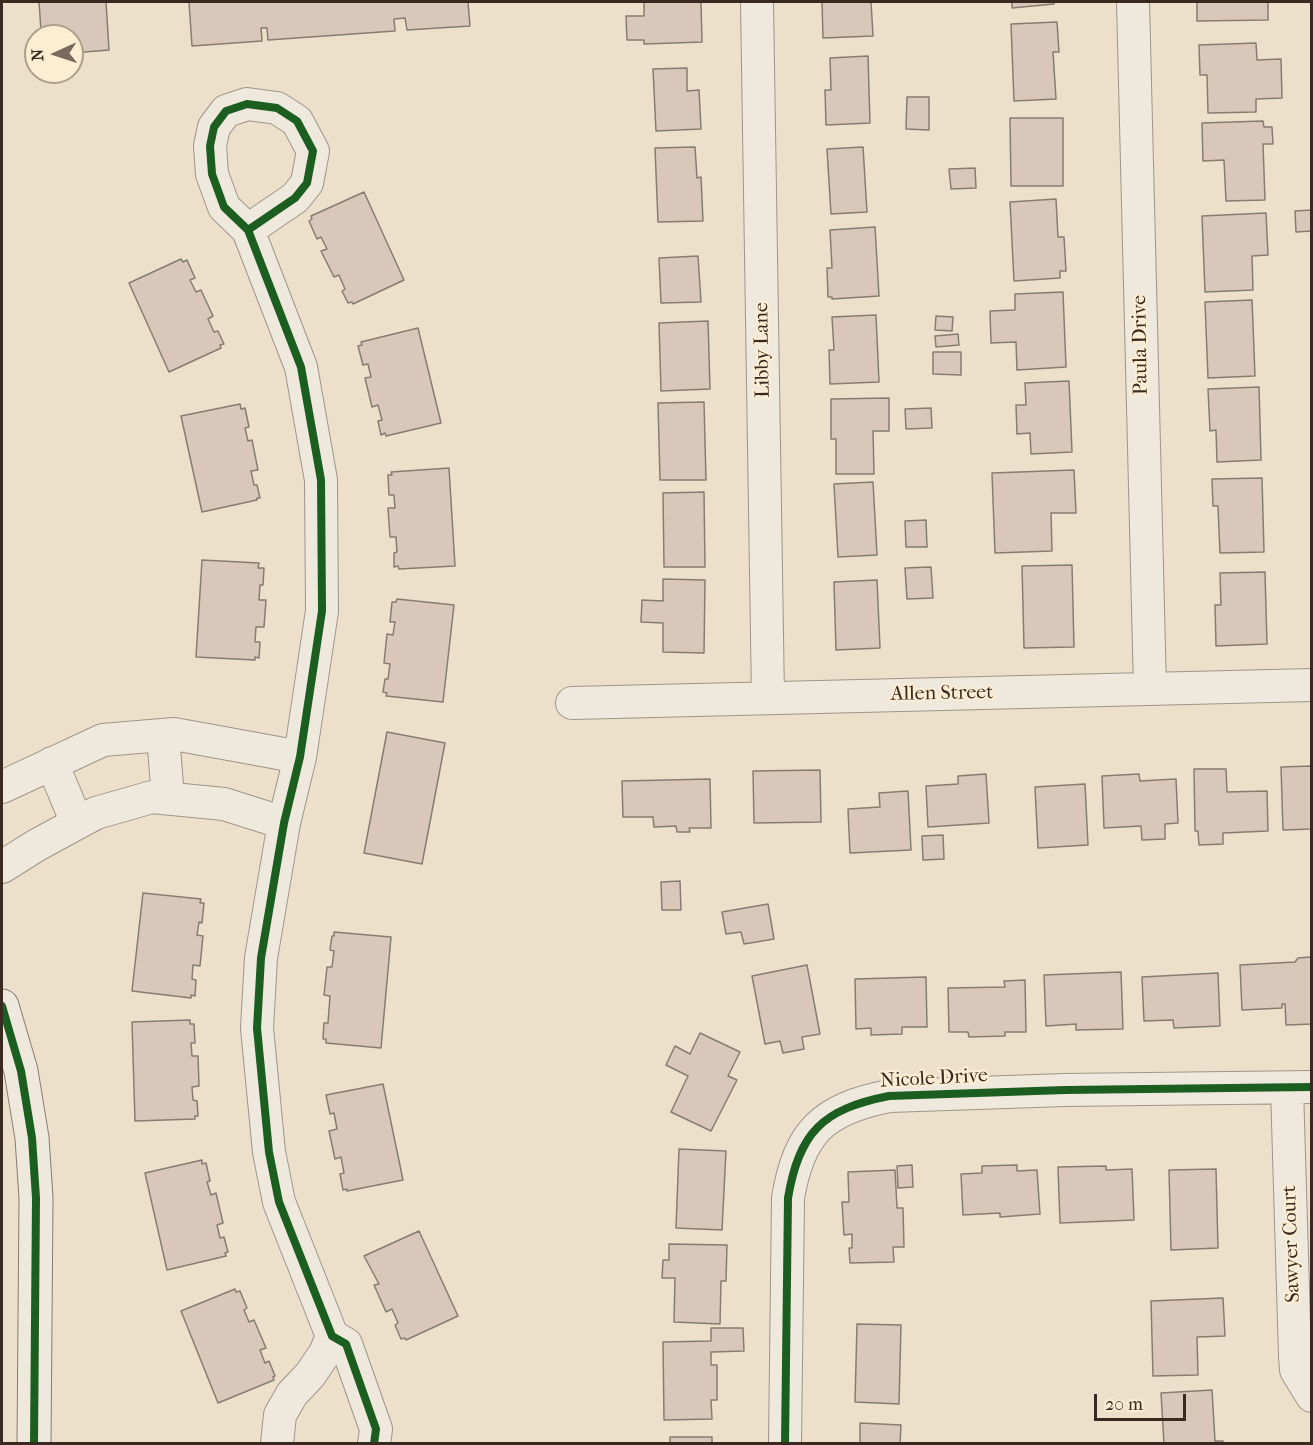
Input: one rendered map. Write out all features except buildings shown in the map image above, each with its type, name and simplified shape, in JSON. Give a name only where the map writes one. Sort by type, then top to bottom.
[{"type":"street","name":"Libby Lane","points":[[757,2],[768,698]]},
{"type":"street","name":"Paula Drive","points":[[1133,2],[1150,689]]},
{"type":"street","points":[[248,230],[301,367],[321,480],[322,611],[300,757],[284,823],[261,958],[257,1028],[262,1091],[269,1152],[279,1202],[332,1336],[346,1344],[376,1429],[374,1443]]},
{"type":"street","name":"Allen Street","points":[[572,703],[1311,686]]},
{"type":"street","points":[[2,787],[103,740],[174,734],[300,757]]},
{"type":"street","points":[[163,735],[168,798]]},
{"type":"street","points":[[52,763],[77,823]]},
{"type":"street","points":[[2,867],[96,813],[152,797],[224,804],[284,823]]},
{"type":"street","points":[[2,1006],[21,1071],[32,1138],[36,1198],[34,1443]]},
{"type":"street","name":"Sawyer Court","points":[[1299,1087],[1295,1356],[1296,1370],[1311,1396]]},
{"type":"street","name":"Nicole Drive","points":[[785,1443],[788,1198],[793,1171],[802,1148],[816,1127],[835,1113],[889,1095],[1299,1087]]},
{"type":"street","points":[[277,1443],[280,1415],[292,1394],[310,1375],[325,1353],[332,1336]]},
{"type":"cycle path","points":[[248,230],[295,198],[307,183],[313,151],[297,121],[277,108],[247,104],[226,111],[214,127],[210,146],[212,174],[224,207],[248,230],[301,367],[321,480],[322,611],[300,757],[284,823],[261,958],[257,1028],[269,1152],[279,1202],[332,1336],[346,1344],[376,1429],[374,1444]]},
{"type":"cycle path","points":[[2,1006],[21,1071],[32,1138],[36,1198],[34,1444]]},
{"type":"cycle path","points":[[785,1444],[788,1198],[799,1156],[807,1140],[831,1117],[866,1101],[889,1096],[1065,1090],[1312,1087]]}]
